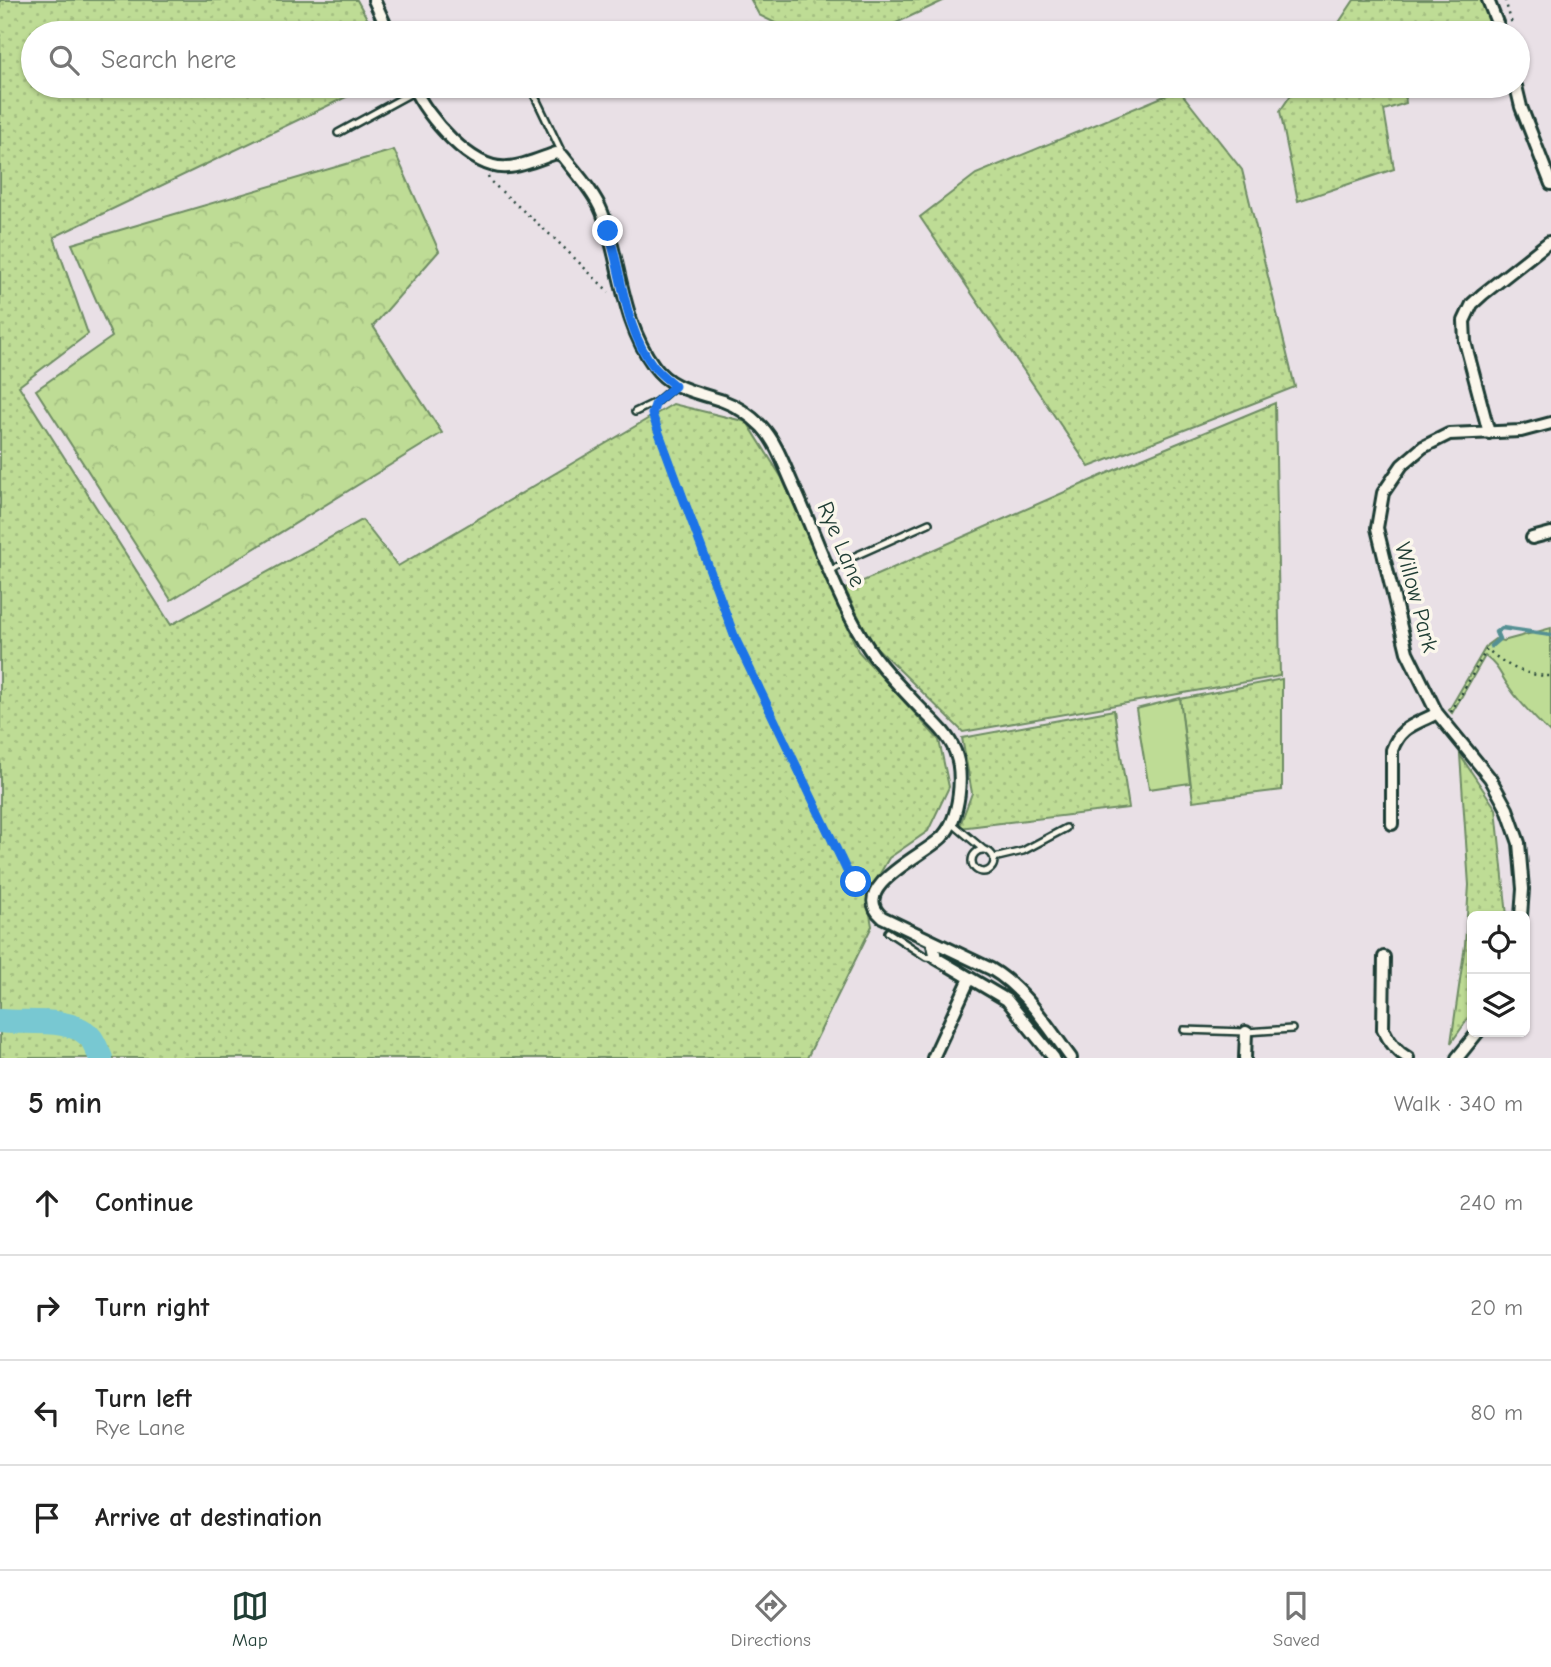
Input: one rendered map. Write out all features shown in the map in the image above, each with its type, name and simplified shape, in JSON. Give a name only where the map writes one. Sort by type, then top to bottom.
[{"type":"street","points":[[374,0],[384,21]]},
{"type":"street","points":[[1488,0],[1496,21]]},
{"type":"street","points":[[420,98],[429,114],[453,140],[483,163],[509,167],[556,153],[563,156]]},
{"type":"street","points":[[1519,98],[1551,184]]},
{"type":"street","name":"Rye Lane","points":[[563,156],[601,209],[616,254],[626,309],[642,347],[655,369],[675,386],[723,401],[762,427],[786,470],[829,572],[865,643],[945,734],[956,752],[959,786],[957,808],[952,823]]},
{"type":"street","points":[[1489,433],[1465,342],[1464,321],[1472,304],[1549,242]]},
{"type":"street","name":"Willow Park","points":[[1521,911],[1523,889],[1519,843],[1507,809],[1490,778],[1437,713],[1408,652],[1377,528],[1383,493],[1402,465],[1423,447],[1449,434],[1521,431],[1551,423]]},
{"type":"street","points":[[1532,538],[1551,534]]},
{"type":"street","points":[[1392,824],[1392,750],[1395,741],[1406,729],[1437,713]]},
{"type":"street","points":[[952,823],[936,844],[892,873],[876,891],[876,910],[882,917],[992,969],[1008,980],[1040,1016],[1070,1058]]},
{"type":"street","points":[[932,941],[936,958],[1007,1000],[1054,1058]]},
{"type":"street","points":[[1384,957],[1383,1030],[1392,1046],[1408,1058]]},
{"type":"street","points":[[933,1058],[970,978]]},
{"type":"street","points":[[1245,1058],[1246,1031]]},
{"type":"street","points":[[1457,1058],[1474,1037]]},
{"type":"lane","points":[[338,133],[397,98]]},
{"type":"lane","points":[[536,98],[563,156]]},
{"type":"lane","points":[[635,412],[656,402],[675,386]]},
{"type":"lane","points":[[829,572],[853,557],[929,523]]},
{"type":"lane","points":[[952,823],[994,858],[989,870],[982,872],[975,869],[972,859],[976,852],[984,850]]},
{"type":"lane","points":[[994,858],[1023,850],[1066,828]]},
{"type":"lane","points":[[888,932],[926,957],[936,958]]},
{"type":"lane","points":[[1184,1030],[1292,1029]]},
{"type":"path","points":[[1505,0],[1511,21]]},
{"type":"path","points":[[483,163],[490,181],[609,292]]},
{"type":"path","points":[[656,402],[652,414],[735,638],[846,869],[874,901]]},
{"type":"path","points":[[1444,724],[1487,649],[1506,665],[1527,673],[1551,676]]},
{"type":"green space","points":[[0,0],[357,0],[368,21],[21,21],[21,98],[344,98],[54,237],[88,334],[19,386],[171,625],[362,520],[398,566],[673,404],[747,422],[782,478],[858,651],[939,740],[949,787],[928,831],[889,858],[867,896],[872,926],[807,1058],[0,1058]]},
{"type":"green space","points":[[751,0],[945,0],[900,21],[771,21],[759,15]]},
{"type":"green space","points":[[1354,0],[1485,0],[1494,21],[1340,21]]},
{"type":"green space","points":[[1160,98],[1185,98],[1242,170],[1295,387],[1089,467],[920,217],[976,174]]},
{"type":"green space","points":[[1289,98],[1405,98],[1406,103],[1384,110],[1394,169],[1298,201],[1280,111]]},
{"type":"green space","points":[[394,150],[439,251],[373,326],[442,433],[171,600],[36,390],[112,337],[72,244]]},
{"type":"green space","points":[[1275,403],[1280,676],[963,732],[871,642],[845,589],[1135,461]]},
{"type":"green space","points":[[1551,628],[1551,734],[1529,712],[1497,667],[1485,656],[1452,713],[1449,710],[1487,645],[1495,639],[1503,641]]},
{"type":"green space","points":[[1282,679],[1282,790],[1193,801],[1180,699]]},
{"type":"green space","points":[[1180,698],[1190,783],[1149,789],[1136,709]]},
{"type":"green space","points":[[1114,710],[1129,808],[959,828],[972,793],[962,738]]},
{"type":"green space","points":[[1460,755],[1496,809],[1506,911],[1467,911],[1469,885]]},
{"type":"green space","points":[[1467,915],[1467,1020],[1451,1043]]},
{"type":"waterway","points":[[1491,646],[1499,639],[1496,632],[1502,628],[1551,635]]},
{"type":"waterway","points":[[0,1021],[48,1022],[73,1026],[91,1038],[101,1058]]},
{"type":"route","points":[[608,231],[616,254],[626,309],[642,347],[655,369],[675,386],[656,402],[652,414],[735,638],[846,869],[856,882]]}]
